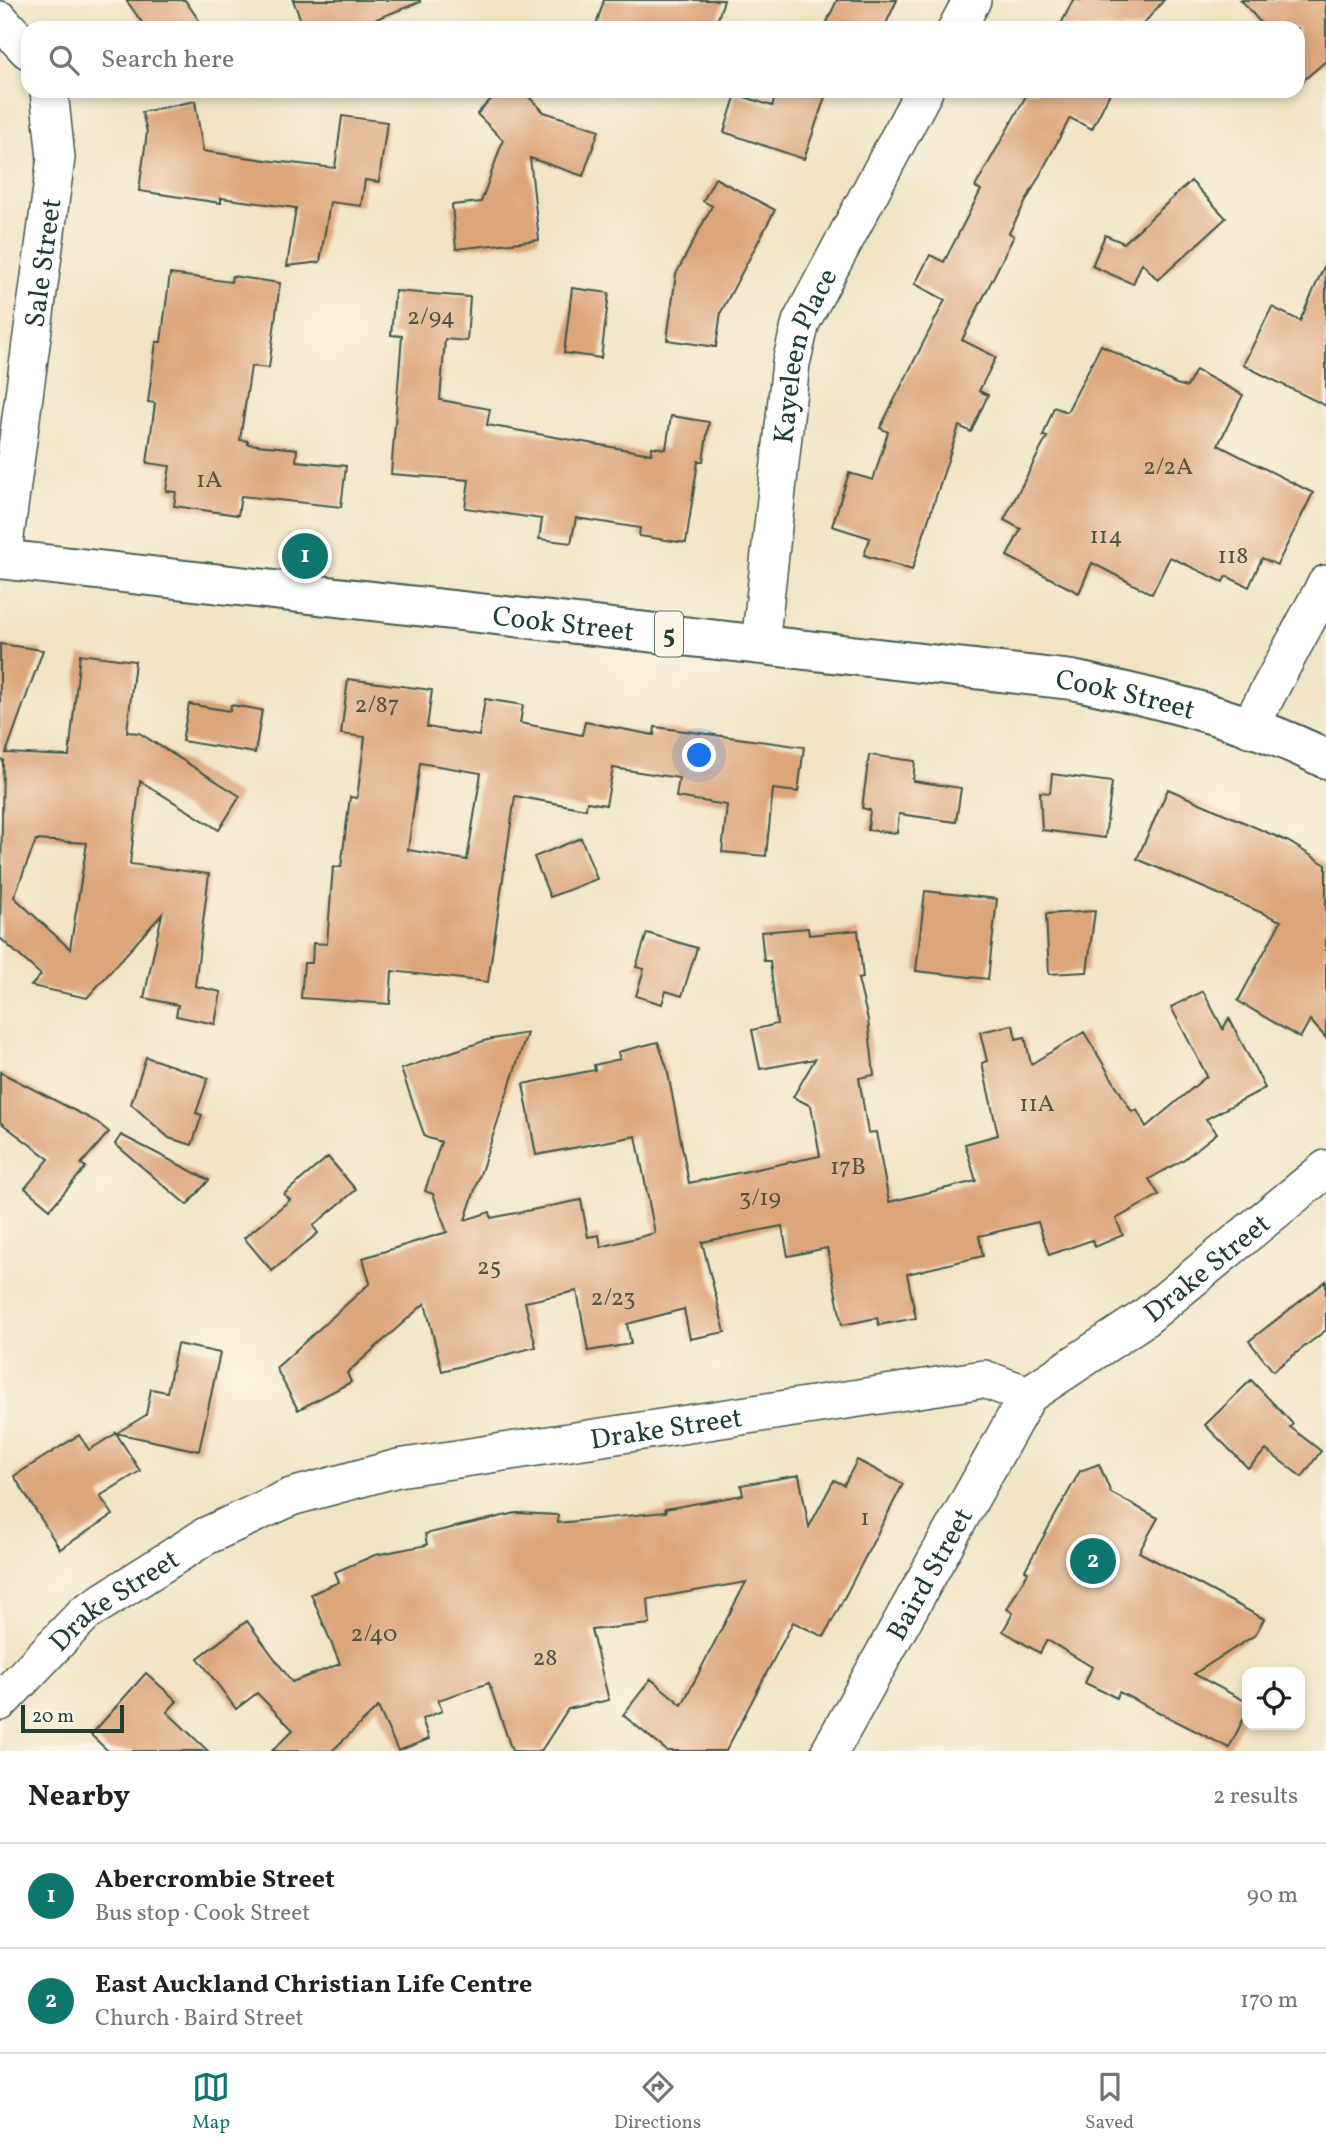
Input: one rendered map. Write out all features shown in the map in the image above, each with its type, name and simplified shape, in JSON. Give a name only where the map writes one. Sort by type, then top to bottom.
[{"type":"main road","name":"Cook Street","points":[[1,559],[1072,680],[1132,692],[1249,728],[1326,759]]},
{"type":"street","points":[[0,10],[5,0]]},
{"type":"street","points":[[961,21],[972,0]]},
{"type":"street","points":[[0,20],[21,42]]},
{"type":"street","name":"Sale Street","points":[[1,559],[56,158],[50,98]]},
{"type":"street","name":"Kayeleen Place","points":[[760,645],[791,363],[802,322],[920,98]]},
{"type":"street","points":[[1249,728],[1326,584]]},
{"type":"street","name":"Drake Street","points":[[0,1702],[85,1613],[206,1536],[291,1497],[397,1468],[984,1380],[1028,1395],[1143,1319],[1326,1169]]},
{"type":"street","name":"Baird Street","points":[[830,1751],[1028,1395]]},
{"type":"building","points":[[126,0],[185,0],[199,21],[141,21]]},
{"type":"building","points":[[293,0],[420,0],[371,21],[301,21]]},
{"type":"building","points":[[604,0],[724,0],[717,21],[597,21]]},
{"type":"building","points":[[837,0],[897,0],[887,21],[827,21]]},
{"type":"building","points":[[1073,0],[1164,0],[1146,21],[1062,21]]},
{"type":"building","points":[[1241,0],[1326,0],[1326,61],[1305,79],[1305,21],[1259,21]]},
{"type":"building","points":[[492,98],[530,98],[544,112],[599,130],[583,176],[530,158],[539,240],[456,249],[452,205],[481,202],[503,140],[477,114]]},
{"type":"building","points":[[735,98],[748,98],[772,106],[775,98],[825,98],[804,159],[724,132]]},
{"type":"building","points":[[1025,98],[1108,98],[1092,129],[1070,118],[1009,233],[1014,236],[962,340],[996,357],[979,391],[988,395],[971,432],[959,426],[912,570],[864,555],[870,538],[832,526],[849,473],[873,480],[888,432],[880,428],[945,300],[915,284],[930,255],[944,262],[981,190],[975,187]]},
{"type":"building","points":[[195,101],[203,151],[335,168],[342,116],[387,122],[379,182],[365,180],[361,206],[330,202],[320,262],[287,266],[296,208],[221,198],[221,203],[139,191],[147,132],[142,112]]},
{"type":"building","points":[[715,178],[775,210],[721,312],[716,347],[667,340],[676,274],[712,206],[703,201]]},
{"type":"building","points":[[1191,181],[1226,218],[1158,280],[1142,263],[1133,284],[1092,266],[1105,235],[1124,243]]},
{"type":"building","points":[[1326,262],[1326,406],[1243,365],[1272,307],[1300,321]]},
{"type":"building","points":[[170,274],[231,282],[232,276],[280,283],[269,368],[251,366],[240,440],[248,441],[248,444],[297,449],[296,461],[346,466],[341,507],[241,496],[238,515],[174,506],[176,492],[166,491],[170,466],[147,463],[155,403],[148,402],[156,342],[161,342]]},
{"type":"building","points":[[572,288],[609,293],[601,358],[564,353]]},
{"type":"building","points":[[395,291],[470,297],[467,341],[445,339],[440,400],[490,409],[487,425],[651,454],[652,447],[666,449],[671,416],[709,422],[703,461],[698,461],[686,543],[639,536],[640,528],[576,518],[571,543],[539,539],[542,519],[465,508],[469,480],[391,474],[402,336],[391,335]]},
{"type":"building","points":[[1101,345],[1176,384],[1187,387],[1196,370],[1243,395],[1218,445],[1313,493],[1277,565],[1262,558],[1249,587],[1226,576],[1223,582],[1170,557],[1152,594],[1092,563],[1079,593],[1007,556],[1021,529],[1004,520],[1047,437],[1043,436],[1054,407],[1067,412]]},
{"type":"building","points":[[0,644],[43,650],[6,753],[69,756],[80,654],[135,661],[127,732],[139,733],[240,796],[219,830],[140,781],[130,864],[209,874],[195,986],[221,992],[215,1024],[176,1016],[178,1005],[144,998],[162,914],[87,998],[31,986],[41,975],[0,938],[3,760],[0,759]],"holes":[[[36,840],[87,843],[70,949],[14,897]]]},
{"type":"building","points":[[348,679],[432,690],[427,727],[479,736],[485,699],[523,705],[520,723],[582,735],[585,722],[654,735],[655,727],[804,747],[798,792],[773,789],[766,856],[722,852],[727,805],[676,797],[679,778],[613,768],[606,805],[587,802],[586,809],[515,796],[488,982],[392,971],[390,1004],[301,998],[304,963],[312,963],[313,943],[327,944],[333,867],[341,867],[350,797],[357,798],[365,737],[341,734]],"holes":[[[420,763],[481,773],[467,860],[408,850]]]},
{"type":"building","points":[[189,704],[230,711],[231,705],[262,710],[255,753],[182,741]]},
{"type":"building","points":[[869,755],[915,761],[913,781],[961,788],[956,822],[899,814],[897,833],[868,830],[870,810],[862,808]]},
{"type":"building","points":[[1052,774],[1112,782],[1105,838],[1042,830],[1040,792],[1050,793]]},
{"type":"building","points":[[1168,789],[1289,842],[1326,865],[1326,1038],[1310,1020],[1300,1038],[1238,1001],[1281,921],[1137,859]]},
{"type":"building","points":[[581,838],[597,879],[550,897],[534,857]]},
{"type":"building","points":[[925,891],[997,899],[988,979],[916,971]]},
{"type":"building","points":[[1095,911],[1087,972],[1049,974],[1046,914]]},
{"type":"building","points":[[808,928],[809,935],[858,930],[863,978],[858,979],[868,1020],[874,1075],[859,1078],[868,1133],[876,1132],[889,1202],[976,1181],[965,1144],[998,1135],[982,1063],[987,1061],[980,1032],[1013,1025],[1016,1039],[1025,1037],[1031,1064],[1084,1032],[1132,1112],[1137,1110],[1146,1127],[1207,1076],[1171,1007],[1203,991],[1223,1029],[1229,1018],[1265,1088],[1206,1119],[1217,1133],[1183,1160],[1149,1179],[1159,1195],[1116,1219],[1123,1235],[1095,1247],[1092,1240],[1049,1255],[1038,1222],[979,1236],[983,1256],[907,1274],[916,1318],[879,1325],[877,1318],[842,1325],[827,1248],[788,1256],[782,1226],[702,1242],[725,1332],[690,1339],[684,1309],[627,1324],[631,1344],[588,1351],[577,1291],[525,1302],[536,1347],[442,1371],[425,1303],[347,1373],[351,1382],[298,1410],[276,1368],[370,1283],[363,1258],[447,1232],[433,1194],[425,1191],[441,1142],[425,1137],[401,1069],[487,1040],[527,1033],[465,1220],[490,1212],[491,1218],[581,1200],[588,1237],[599,1235],[601,1247],[655,1233],[636,1136],[536,1155],[523,1084],[595,1070],[594,1065],[620,1059],[618,1052],[658,1042],[667,1068],[689,1183],[820,1156],[811,1106],[793,1097],[815,1059],[760,1069],[752,1030],[777,1024],[770,961],[764,961],[761,932]]},
{"type":"building","points":[[647,933],[697,948],[682,996],[666,991],[662,1004],[636,996],[644,969],[636,967]]},
{"type":"building","points":[[146,1057],[208,1078],[196,1113],[202,1115],[192,1145],[169,1138],[131,1104]]},
{"type":"building","points":[[0,1072],[97,1122],[109,1132],[81,1164],[86,1167],[50,1209],[25,1188],[49,1159],[0,1122]]},
{"type":"building","points":[[121,1135],[209,1180],[187,1205],[115,1144]]},
{"type":"building","points":[[328,1157],[356,1190],[313,1226],[318,1233],[272,1271],[244,1238],[290,1200],[284,1194]]},
{"type":"building","points":[[1326,1281],[1326,1330],[1273,1371],[1249,1341]]},
{"type":"building","points":[[177,1344],[220,1353],[199,1451],[117,1433],[146,1415],[151,1389],[167,1392]]},
{"type":"building","points":[[1251,1380],[1293,1424],[1290,1427],[1321,1451],[1302,1477],[1266,1450],[1248,1468],[1205,1425]]},
{"type":"building","points":[[116,1433],[140,1471],[100,1496],[113,1515],[60,1549],[14,1476],[79,1435],[89,1450]]},
{"type":"building","points":[[857,1460],[903,1484],[824,1637],[793,1622],[726,1751],[667,1751],[623,1715],[651,1679],[682,1705],[746,1582],[648,1599],[650,1624],[591,1630],[609,1700],[568,1709],[541,1751],[512,1751],[489,1683],[438,1700],[442,1711],[422,1719],[429,1739],[398,1751],[378,1707],[332,1751],[272,1751],[293,1730],[257,1693],[236,1709],[198,1658],[247,1621],[292,1682],[340,1664],[311,1594],[339,1582],[335,1572],[375,1555],[427,1545],[425,1534],[516,1513],[558,1515],[558,1523],[666,1512],[665,1509],[743,1495],[741,1485],[799,1475],[809,1527],[834,1480],[844,1485]]},
{"type":"building","points":[[1099,1464],[1111,1493],[1158,1518],[1139,1552],[1264,1619],[1255,1635],[1194,1674],[1242,1699],[1242,1722],[1229,1748],[1119,1692],[1117,1698],[1085,1683],[1092,1667],[1047,1640],[1040,1653],[1003,1631],[1013,1613],[1007,1609],[1028,1572],[1025,1570],[1080,1471]]},
{"type":"building","points":[[146,1673],[177,1701],[167,1712],[208,1751],[108,1751],[91,1735]]},
{"type":"place","name":"Abercrombie Street","points":[[305,556]]},
{"type":"place","name":"East Auckland Christian Life Centre","points":[[1093,1561]]}]
